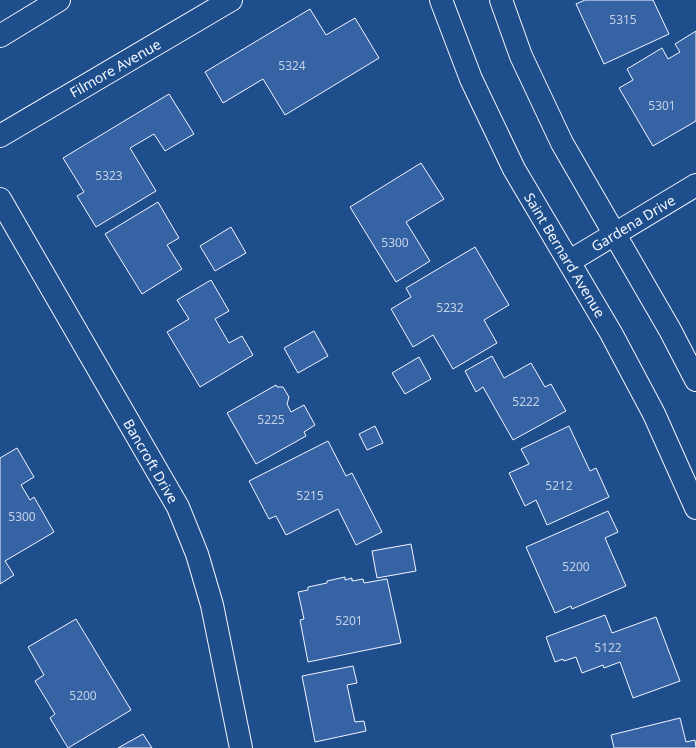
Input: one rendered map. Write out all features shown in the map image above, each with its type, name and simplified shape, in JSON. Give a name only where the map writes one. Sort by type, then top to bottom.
[{"type":"street","points":[[0,36],[59,0]]},
{"type":"street","name":"Filmore Avenue","points":[[0,136],[231,0]]},
{"type":"street","name":"Saint Bernard Avenue","points":[[441,0],[471,80],[514,169],[570,261],[611,333],[654,414],[696,508]]},
{"type":"street","points":[[501,0],[521,56],[562,143],[670,330],[696,380]]},
{"type":"street","name":"Gardena Drive","points":[[570,261],[696,186]]},
{"type":"street","name":"Bancroft Drive","points":[[0,199],[178,507],[197,554],[212,606],[241,748]]},
{"type":"building","points":[[585,0],[653,0],[669,34],[604,64],[576,4]]},
{"type":"building","points":[[310,9],[326,35],[355,18],[379,58],[285,115],[263,79],[223,103],[205,72]]},
{"type":"building","points":[[696,31],[696,121],[653,146],[619,88],[633,80],[627,69],[662,48],[668,59],[680,52],[675,44]]},
{"type":"building","points":[[169,94],[194,134],[165,151],[154,134],[130,148],[156,191],[96,227],[77,196],[84,192],[63,158]]},
{"type":"building","points":[[421,163],[444,199],[406,222],[430,261],[396,282],[350,207]]},
{"type":"building","points":[[158,202],[179,238],[167,245],[182,269],[142,294],[105,234]]},
{"type":"building","points":[[231,227],[246,253],[215,271],[200,246]]},
{"type":"building","points":[[475,247],[509,305],[484,320],[497,343],[453,369],[433,335],[413,347],[391,309],[411,297],[406,288]]},
{"type":"building","points":[[211,280],[229,311],[215,319],[229,343],[242,336],[253,355],[200,387],[167,332],[189,319],[177,300]]},
{"type":"building","points":[[314,331],[328,356],[298,373],[284,348]]},
{"type":"building","points":[[492,356],[504,378],[531,363],[545,387],[551,384],[566,411],[513,440],[483,387],[476,392],[465,371]]},
{"type":"building","points":[[419,357],[431,379],[405,394],[392,373]]},
{"type":"building","points":[[276,385],[277,387],[283,387],[289,397],[287,404],[291,412],[304,405],[315,425],[304,432],[306,436],[256,464],[227,413]]},
{"type":"building","points":[[375,426],[383,443],[367,450],[359,434]]},
{"type":"building","points":[[569,426],[590,471],[596,468],[609,497],[547,525],[536,500],[525,506],[509,473],[529,464],[521,449]]},
{"type":"building","points":[[328,441],[346,476],[352,473],[382,532],[356,545],[338,509],[286,535],[276,516],[269,519],[249,481]]},
{"type":"building","points":[[17,448],[34,477],[21,485],[30,500],[34,497],[54,532],[5,561],[14,575],[0,584],[0,458]]},
{"type":"building","points":[[608,511],[618,532],[605,538],[626,586],[572,609],[571,606],[555,613],[526,547]]},
{"type":"building","points":[[411,544],[416,571],[377,578],[372,551]]},
{"type":"building","points":[[345,577],[345,580],[352,578],[352,581],[363,579],[364,583],[387,579],[401,643],[308,662],[300,620],[304,619],[298,592],[308,590],[308,587]]},
{"type":"building","points":[[605,615],[612,633],[656,617],[680,681],[633,698],[620,662],[604,668],[603,665],[582,673],[576,657],[555,662],[546,637]]},
{"type":"building","points":[[76,619],[131,710],[68,748],[50,718],[55,714],[35,681],[44,675],[28,647]]},
{"type":"building","points":[[353,666],[357,683],[347,685],[355,722],[364,721],[366,731],[315,742],[302,676]]},
{"type":"building","points":[[680,718],[686,742],[695,740],[696,748],[614,748],[611,735]]},
{"type":"building","points":[[143,734],[152,748],[118,748]]}]
